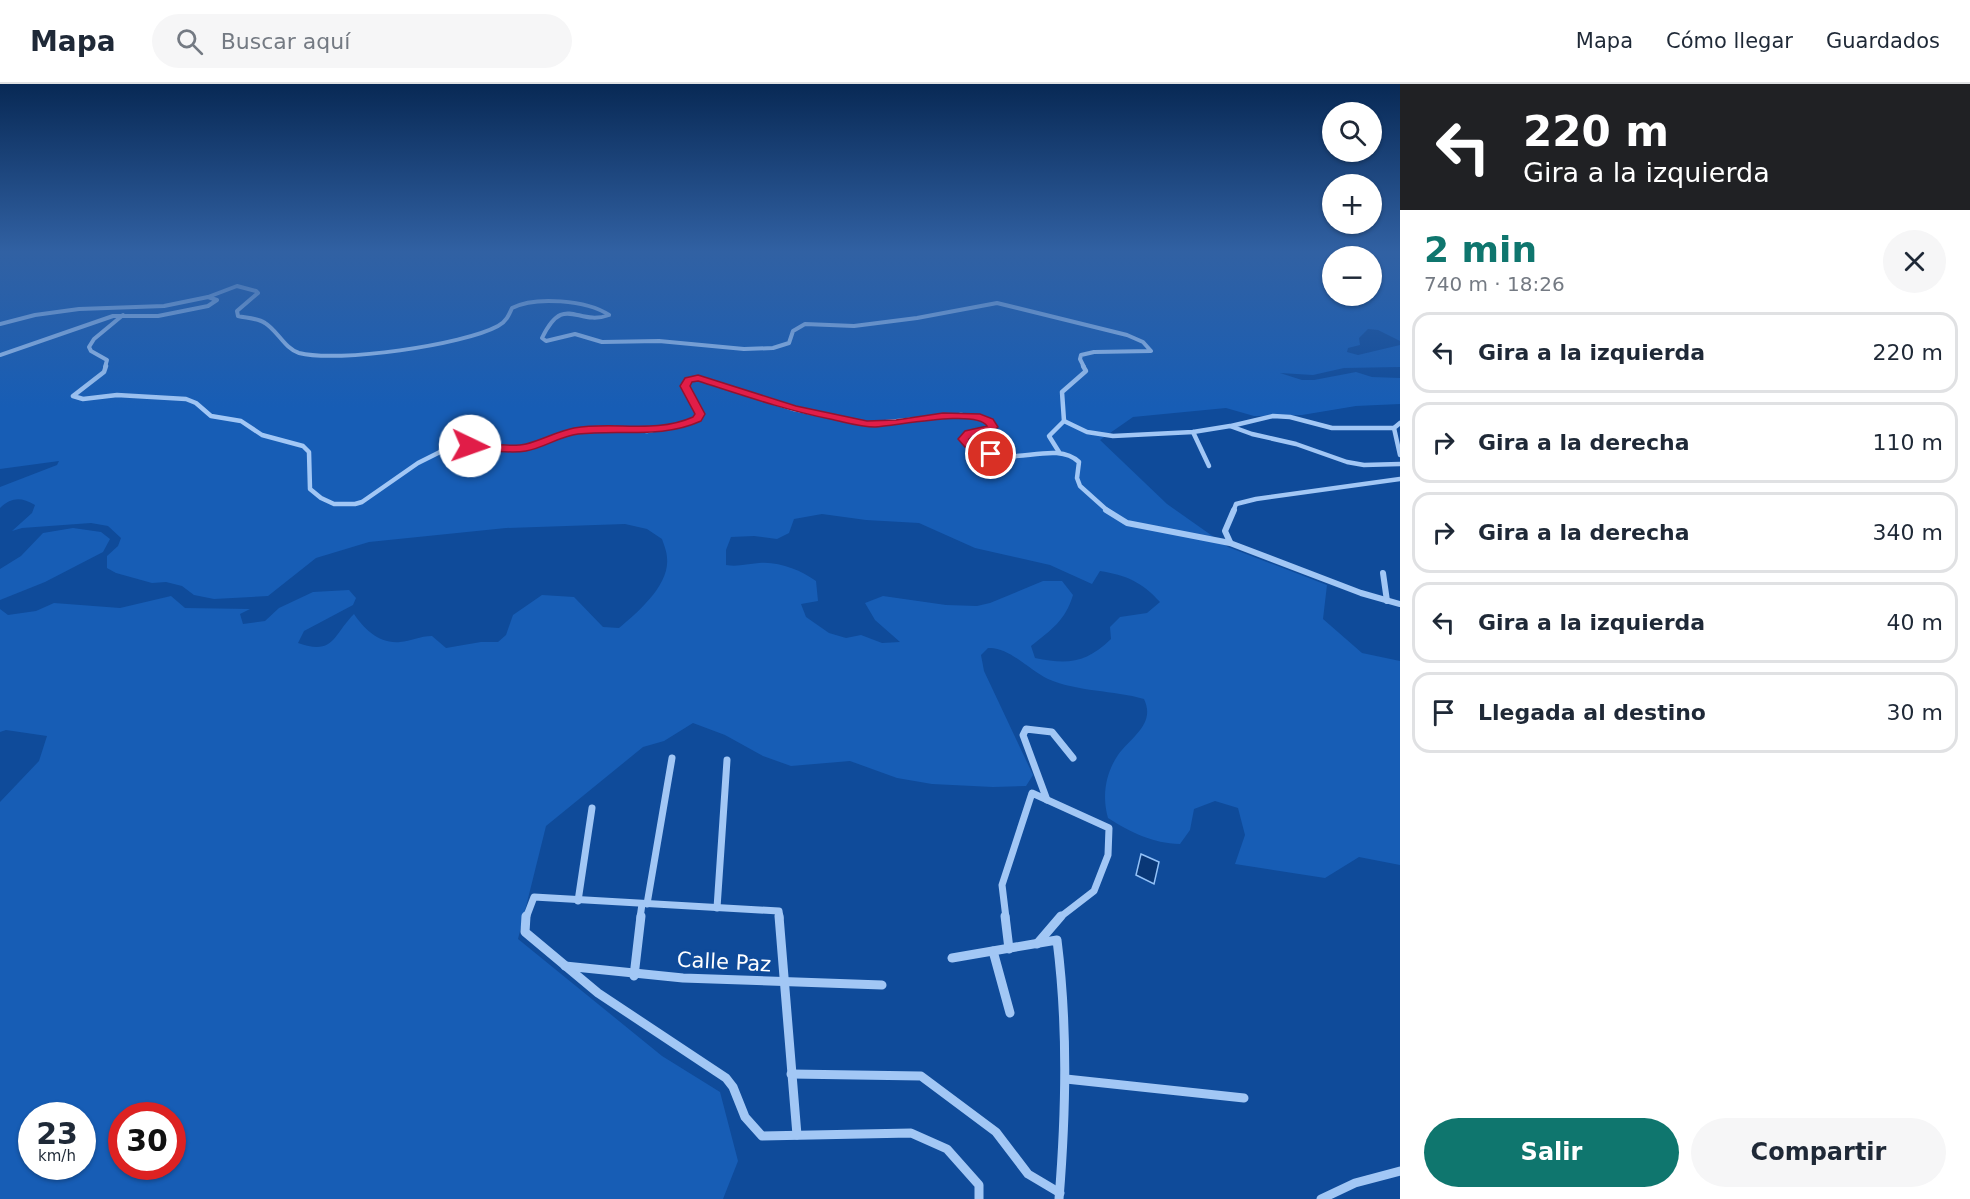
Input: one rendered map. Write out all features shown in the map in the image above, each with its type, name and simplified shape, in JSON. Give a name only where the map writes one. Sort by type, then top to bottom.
[{"type":"street","points":[[0,324],[69,310],[108,306],[164,306],[179,303]]},
{"type":"street","points":[[0,355],[123,315],[158,316],[213,303]]},
{"type":"street","points":[[247,303],[237,311],[238,316],[262,322],[294,351],[314,356],[421,348],[447,343],[495,328],[507,319],[512,308],[527,303]]},
{"type":"street","points":[[551,303],[594,308],[605,311],[609,315],[603,318],[577,314],[557,316],[552,320],[542,338],[546,341],[575,334],[602,342],[659,341],[744,349],[773,348],[789,343],[793,331],[805,324],[854,326],[917,318],[997,303]]},
{"type":"street","points":[[997,303],[1127,335],[1150,346],[1151,351],[1146,352],[1094,352],[1081,355],[1080,359],[1086,371],[1066,387],[1061,396],[1064,421]]},
{"type":"street","points":[[123,315],[91,343],[91,351],[105,357],[107,364],[102,375],[77,391],[74,394],[75,398],[87,399],[117,395],[186,399],[196,403],[211,416],[238,420],[262,435],[303,446],[309,450],[311,490],[332,503],[343,506],[362,502],[418,463],[448,448],[461,446],[524,448],[574,431],[614,428],[647,431],[693,422],[700,414],[685,386],[689,380],[694,378],[739,392],[761,396],[794,409],[867,424],[896,423],[943,416],[980,417],[990,421],[993,427],[985,431],[969,433],[963,439],[966,443],[982,451],[1014,458],[1059,452],[1068,454],[1077,460],[1079,465],[1076,475],[1080,486],[1118,519],[1146,528],[1230,543],[1400,604]]},
{"type":"street","points":[[1064,421],[1087,432],[1106,436],[1193,432],[1274,416],[1290,417],[1332,428],[1394,428],[1400,423]]},
{"type":"street","points":[[1059,452],[1049,436],[1064,421]]},
{"type":"street","points":[[1230,426],[1252,434],[1296,444],[1347,462],[1364,465],[1400,464]]},
{"type":"street","points":[[1394,428],[1400,455]]},
{"type":"street","points":[[1193,432],[1209,466]]},
{"type":"street","points":[[1230,543],[1225,531],[1236,504],[1255,498],[1366,487],[1400,479]]},
{"type":"street","points":[[1383,573],[1387,601]]},
{"type":"street","points":[[1047,800],[1023,735],[1026,729],[1052,732],[1073,758]]},
{"type":"street","points":[[634,976],[644,904],[672,758]]},
{"type":"street","points":[[717,908],[727,760]]},
{"type":"street","points":[[1009,948],[1002,885],[1032,793],[1109,828],[1108,855],[1094,891],[1060,917],[1036,944]]},
{"type":"street","points":[[578,900],[592,808]]},
{"type":"street","points":[[797,1135],[790,1074],[779,911],[534,897],[526,913],[525,932],[598,993],[726,1078],[733,1087],[745,1116],[762,1136],[911,1133],[947,1149],[979,1185],[979,1199]]},
{"type":"street","points":[[952,958],[1057,940],[1063,981],[1066,1079],[1060,1196]]},
{"type":"street","points":[[993,951],[1010,1013]]},
{"type":"street","name":"Calle Paz","points":[[565,966],[634,976],[882,985]]},
{"type":"street","points":[[790,1074],[921,1076],[996,1132],[1028,1174],[1060,1196]]},
{"type":"street","points":[[1066,1079],[1244,1098]]},
{"type":"street","points":[[1321,1199],[1355,1184],[1400,1171]]},
{"type":"shaded area","points":[[0,303],[1322,303],[1322,306],[1382,306],[1382,303],[1400,303],[1400,341],[1378,330],[1368,329],[1359,338],[1360,345],[1348,348],[1347,352],[1358,355],[1400,345],[1400,367],[1344,368],[1313,375],[1280,373],[1302,380],[1356,372],[1372,377],[1400,378],[1400,404],[1356,406],[1302,415],[1254,416],[1226,408],[1133,417],[1100,440],[1167,504],[1228,547],[1327,585],[1323,619],[1362,653],[1400,661],[1400,865],[1359,857],[1325,878],[1235,864],[1245,835],[1238,808],[1215,801],[1194,809],[1190,830],[1180,844],[1151,839],[1125,828],[1108,818],[1105,802],[1106,786],[1110,770],[1118,755],[1144,723],[1147,708],[1144,699],[1059,683],[1041,675],[1003,651],[988,648],[981,655],[984,671],[1033,775],[1026,786],[932,784],[897,778],[850,761],[791,766],[763,756],[725,735],[693,723],[664,741],[643,747],[546,826],[518,939],[662,1056],[720,1092],[738,1161],[723,1199],[0,1199],[0,802],[39,761],[47,736],[6,730],[0,732],[0,609],[8,615],[36,611],[54,603],[120,608],[171,596],[185,608],[250,609],[240,614],[243,624],[265,621],[279,608],[313,592],[349,590],[356,598],[353,605],[304,631],[298,643],[319,647],[326,645],[337,636],[354,614],[367,630],[385,641],[400,642],[432,636],[446,648],[481,642],[498,642],[506,635],[513,615],[542,595],[574,597],[603,627],[619,628],[651,598],[667,568],[666,551],[662,539],[647,529],[625,524],[506,528],[369,542],[316,558],[268,596],[214,599],[194,595],[182,586],[166,582],[152,583],[116,573],[107,568],[107,556],[118,546],[121,538],[108,526],[91,523],[22,528],[12,531],[32,513],[35,505],[17,499],[0,508],[0,487],[57,465],[59,461],[0,469]],"holes":[[[822,514],[866,520],[919,523],[975,548],[1050,565],[1092,584],[1100,571],[1118,575],[1140,584],[1160,602],[1147,613],[1120,617],[1110,627],[1111,639],[1093,653],[1076,660],[1057,661],[1035,658],[1031,646],[1057,624],[1070,604],[1073,595],[1062,581],[1043,581],[977,606],[946,605],[883,596],[865,603],[875,620],[900,642],[882,643],[861,635],[846,638],[829,633],[806,617],[801,604],[818,601],[816,581],[810,577],[774,563],[726,565],[726,550],[731,537],[754,536],[777,539],[789,533],[794,519]]]},
{"type":"shaded area","points":[[73,528],[101,532],[110,539],[103,552],[45,582],[0,600],[0,569],[21,556],[43,533]]},
{"type":"shaded area","points":[[1141,854],[1159,862],[1154,884],[1136,875]]},
{"type":"route","points":[[470,446],[524,448],[574,431],[614,428],[647,431],[688,424],[698,419],[700,414],[685,386],[689,380],[698,378],[739,392],[761,396],[794,409],[867,424],[896,423],[943,416],[980,417],[990,421],[994,426],[992,429],[969,433],[963,439],[969,445],[991,454]]}]
